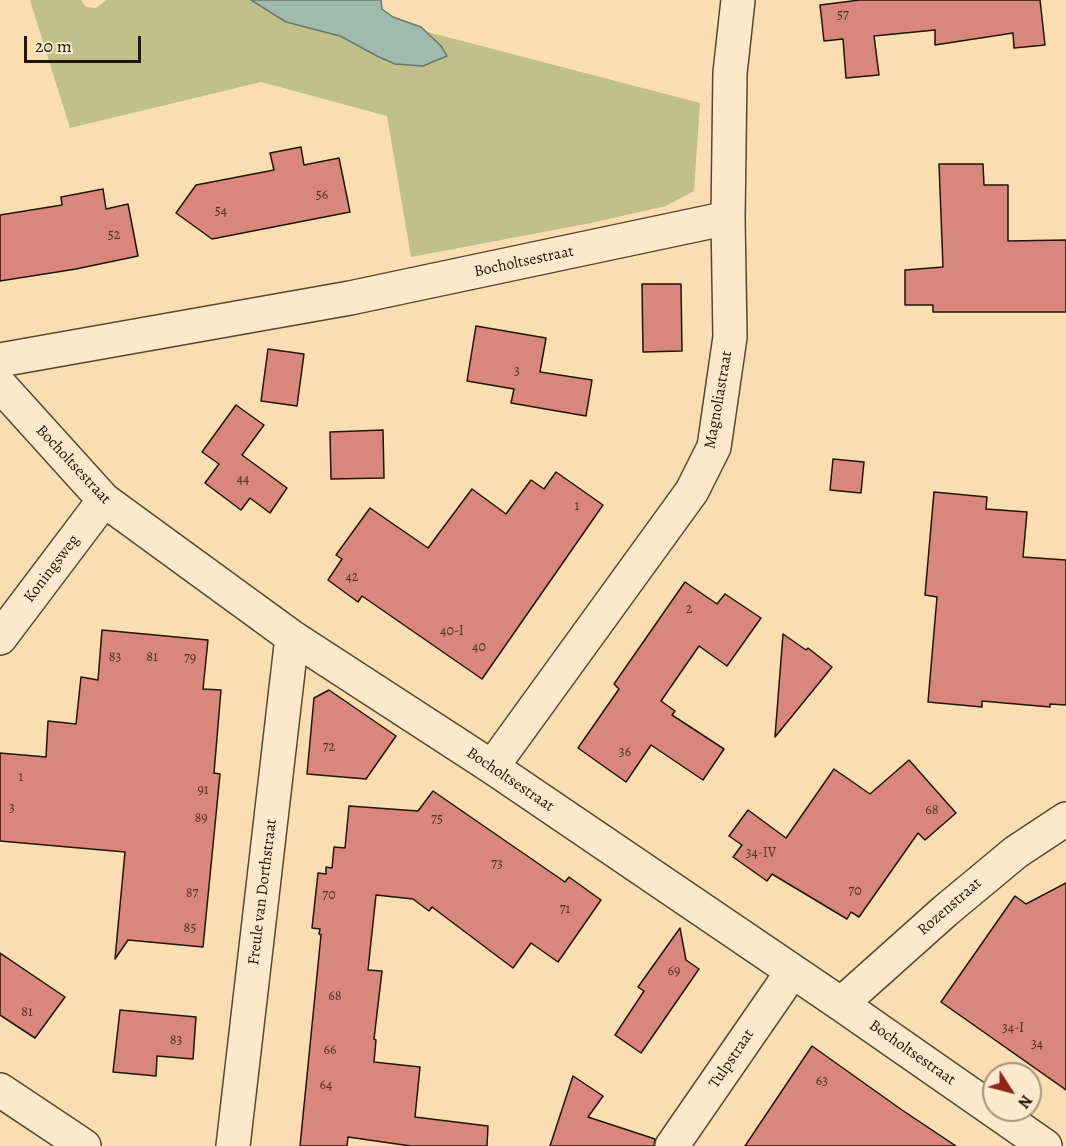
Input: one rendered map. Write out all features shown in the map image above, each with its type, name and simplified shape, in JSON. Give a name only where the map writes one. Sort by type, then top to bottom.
[{"type":"street","name":"Magnoliastraat","points":[[492,767],[692,491],[714,447],[730,337],[728,218],[730,73],[738,0]]},
{"type":"street","name":"Bocholtsestraat","points":[[0,360],[351,298],[728,218]]},
{"type":"street","name":"Bocholtsestraat","points":[[0,385],[104,500],[292,637],[492,767],[841,1004],[1045,1146]]},
{"type":"street","name":"Koningsweg","points":[[0,638],[104,500]]},
{"type":"street","name":"Freule van Dorthstraat","points":[[233,1146],[292,637]]},
{"type":"street","name":"Rozenstraat","points":[[841,1004],[945,911],[1016,852],[1066,819]]},
{"type":"street","name":"Tulpstraat","points":[[672,1146],[792,972]]},
{"type":"street","points":[[0,1090],[84,1146]]},
{"type":"green space","points":[[30,0],[81,0],[86,7],[96,8],[106,0],[251,0],[286,22],[340,36],[377,56],[441,46],[424,31],[700,103],[694,191],[666,206],[591,223],[411,257],[387,116],[261,82],[70,128]]},
{"type":"shaded area","points":[[251,0],[381,0],[382,9],[393,17],[421,27],[441,46],[447,56],[423,66],[395,64],[340,36],[286,22]]},
{"type":"building","points":[[860,0],[1040,0],[1045,45],[1014,48],[1013,33],[935,45],[935,30],[874,36],[879,75],[846,78],[843,39],[824,41],[820,5]]},
{"type":"building","points":[[301,147],[304,165],[339,158],[350,212],[212,239],[176,213],[196,185],[274,170],[270,153]]},
{"type":"building","points":[[939,164],[983,164],[984,185],[1008,185],[1008,241],[1066,240],[1066,312],[933,312],[933,305],[905,305],[905,270],[943,267]]},
{"type":"building","points":[[103,189],[106,209],[128,204],[138,256],[0,281],[0,215],[62,205],[61,197]]},
{"type":"building","points":[[642,284],[681,284],[682,351],[643,352]]},
{"type":"building","points":[[476,326],[546,338],[540,372],[592,380],[586,416],[511,403],[514,389],[467,381]]},
{"type":"building","points":[[268,349],[304,354],[297,406],[261,401]]},
{"type":"building","points":[[236,405],[264,425],[242,455],[287,488],[270,513],[250,498],[241,510],[205,483],[219,464],[202,452]]},
{"type":"building","points":[[383,430],[384,478],[331,479],[330,432]]},
{"type":"building","points":[[833,459],[864,462],[861,493],[830,490]]},
{"type":"building","points":[[556,472],[603,505],[482,679],[362,596],[358,602],[328,580],[342,559],[336,555],[370,508],[428,548],[472,489],[506,514],[531,480],[544,489]]},
{"type":"building","points":[[934,492],[987,497],[986,509],[1027,512],[1023,557],[1066,560],[1066,705],[1050,704],[1050,707],[982,701],[982,707],[928,702],[937,597],[925,595]]},
{"type":"building","points":[[685,582],[717,604],[725,594],[761,618],[727,666],[699,646],[661,701],[675,711],[672,715],[724,749],[703,780],[651,745],[626,782],[578,748],[619,689],[614,684]]},
{"type":"building","points":[[102,630],[208,640],[203,689],[221,690],[214,773],[220,774],[203,947],[128,940],[115,959],[125,852],[0,841],[0,753],[46,757],[48,721],[76,724],[81,677],[98,680]]},
{"type":"building","points":[[783,634],[806,650],[808,648],[832,667],[775,737]]},
{"type":"building","points":[[329,690],[396,736],[366,779],[307,774],[314,698]]},
{"type":"building","points":[[909,760],[956,813],[925,840],[918,833],[859,917],[851,912],[847,919],[772,874],[767,881],[733,857],[742,845],[729,836],[748,810],[786,838],[834,769],[870,794]]},
{"type":"building","points":[[433,791],[565,882],[569,877],[601,900],[558,962],[531,943],[513,968],[432,907],[429,911],[413,899],[376,895],[368,970],[382,971],[374,1039],[376,1040],[374,1062],[420,1067],[415,1117],[488,1126],[487,1146],[411,1146],[348,1137],[347,1146],[300,1146],[321,935],[319,934],[320,929],[312,928],[318,873],[326,874],[326,867],[332,868],[334,847],[345,848],[349,806],[418,811]]},
{"type":"building","points":[[1066,883],[1066,1090],[1042,1073],[1042,1062],[1026,1062],[941,1002],[1015,896],[1026,904]]},
{"type":"building","points":[[680,928],[686,960],[699,969],[641,1053],[615,1035],[644,991],[638,987]]},
{"type":"building","points":[[0,953],[65,997],[35,1038],[0,1015]]},
{"type":"building","points":[[120,1010],[196,1017],[193,1059],[157,1056],[156,1076],[113,1072]]},
{"type":"building","points":[[812,1046],[902,1110],[956,1146],[745,1146]]},
{"type":"building","points":[[573,1076],[603,1096],[588,1117],[655,1139],[654,1146],[550,1146]]}]
